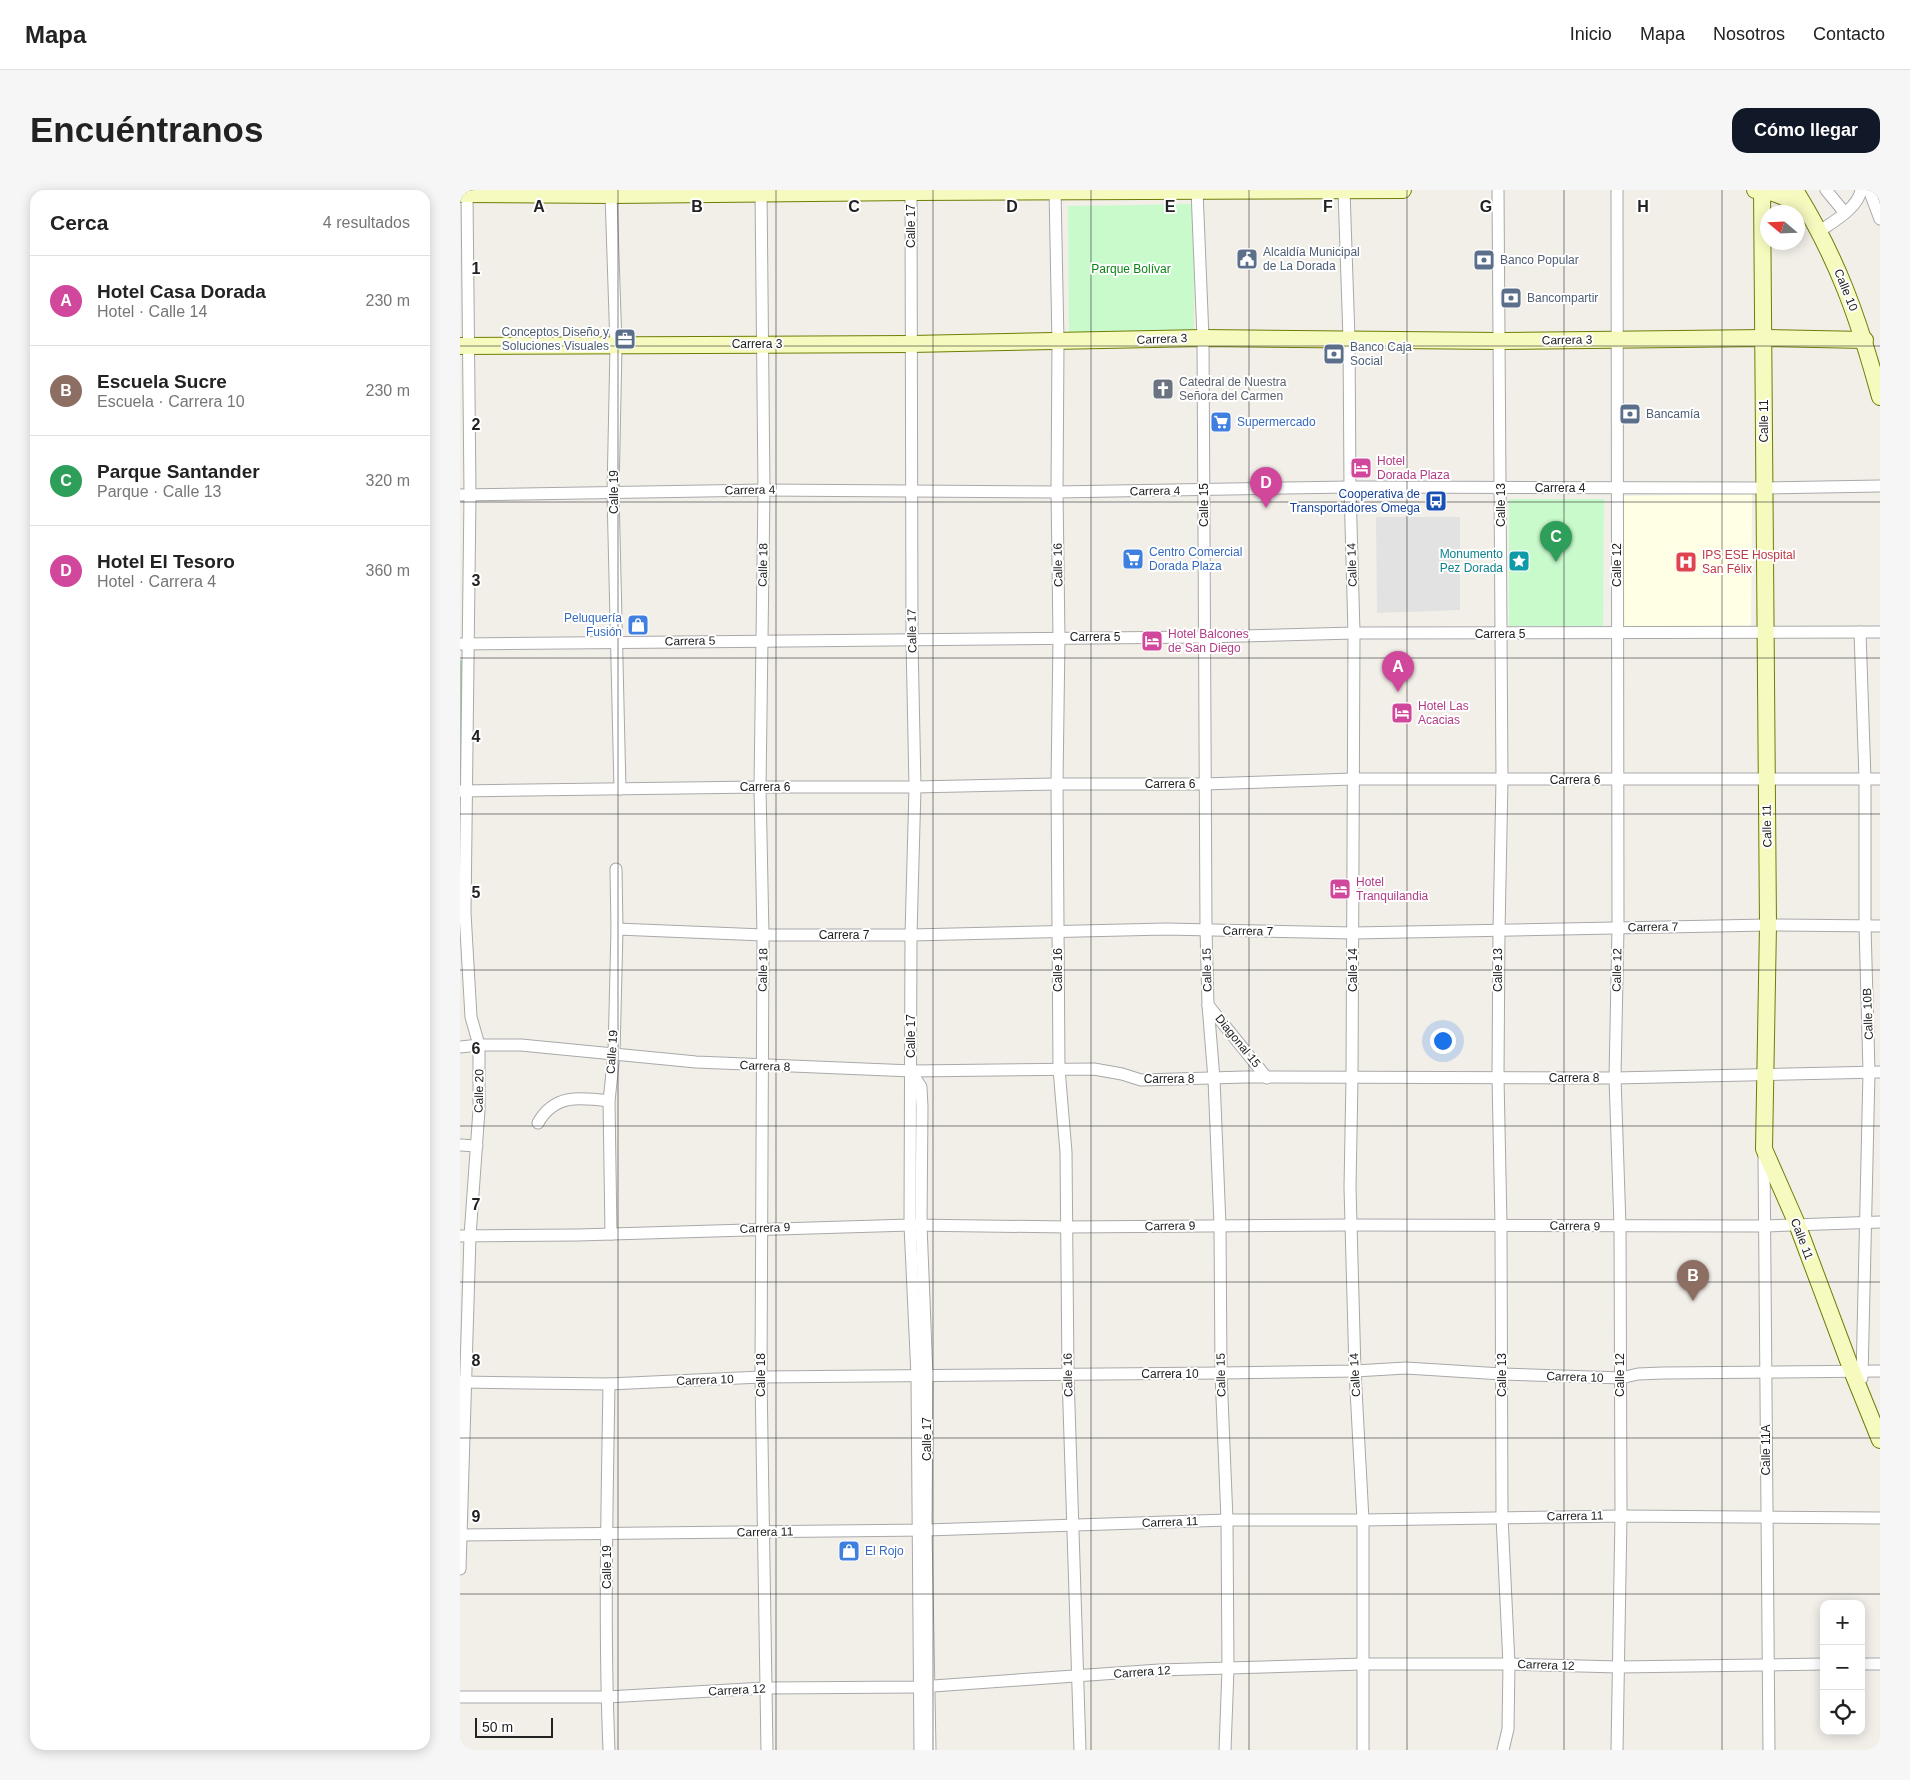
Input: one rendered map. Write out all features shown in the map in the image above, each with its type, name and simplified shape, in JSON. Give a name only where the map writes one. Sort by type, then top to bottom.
[{"type":"main road","points":[[468,193],[611,195],[911,191],[1403,190]]},
{"type":"main road","points":[[1755,190],[1762,190],[1792,200],[1807,210]]},
{"type":"main road","name":"Calle 11","points":[[1762,190],[1768,925],[1764,1149],[1857,1371],[1862,1396],[1880,1440]]},
{"type":"main road","name":"Calle 10","points":[[1795,190],[1820,231],[1848,293],[1865,340],[1880,397]]},
{"type":"main road","name":"Carrera 3","points":[[464,346],[911,344],[1203,338],[1500,341],[1764,338],[1865,340]]},
{"type":"street","name":"Calle 15","points":[[1197,190],[1203,338],[1206,930],[1208,1005],[1214,1079],[1220,1225],[1221,1374],[1227,1520],[1228,1669],[1225,1750]]},
{"type":"street","name":"Calle 14","points":[[1344,190],[1349,339],[1350,487],[1354,633],[1350,1187],[1355,1371],[1363,1520],[1363,1750]]},
{"type":"street","name":"Calle 13","points":[[1498,190],[1502,780],[1498,1077],[1502,1225],[1502,1517],[1509,1664],[1508,1729],[1503,1750]]},
{"type":"street","name":"Calle 12","points":[[1617,1750],[1620,1516],[1620,1226],[1615,1078],[1618,928],[1616,339],[1618,190]]},
{"type":"street","points":[[1826,190],[1845,213]]},
{"type":"street","points":[[1820,231],[1845,213],[1860,197],[1861,190]]},
{"type":"street","points":[[1869,190],[1880,219]]},
{"type":"street","name":"Calle 17","points":[[911,191],[912,640],[915,787],[910,935],[916,1225],[922,1376],[924,1686],[920,1750]]},
{"type":"street","name":"Calle 16","points":[[1055,191],[1058,342],[1057,492],[1059,638],[1057,784],[1059,1069],[1066,1152],[1068,1374],[1080,1750]]},
{"type":"street","name":"Calle 18","points":[[761,192],[764,490],[760,787],[763,935],[761,1377],[767,1750]]},
{"type":"street","name":"Calle 20","points":[[460,1569],[465,1236],[477,1146],[479,1045],[471,1017],[464,913],[462,791],[465,495],[464,346],[468,193]]},
{"type":"street","name":"Calle 19","points":[[611,195],[616,346],[613,493],[615,643],[620,789]]},
{"type":"street","name":"Carrera 4","points":[[465,495],[764,490],[1057,492],[1204,491],[1350,487],[1764,488],[1880,486]]},
{"type":"street","name":"Calle 10B","points":[[1857,1371],[1875,1072],[1865,926],[1865,779],[1860,632]]},
{"type":"street","name":"Carrera 5","points":[[464,644],[1204,637],[1354,633],[1880,632]]},
{"type":"street","name":"Carrera 6","points":[[462,791],[1204,784],[1353,779],[1880,779]]},
{"type":"street","name":"Calle 19","points":[[611,1234],[609,1101],[614,1054],[617,929],[616,869]]},
{"type":"street","name":"Carrera 7","points":[[617,929],[763,935],[910,935],[1166,929],[1353,933],[1768,925],[1880,926]]},
{"type":"street","name":"Diagonal 15","points":[[1208,1005],[1267,1078]]},
{"type":"street","name":"Carrera 8","points":[[460,1047],[521,1045],[696,1062],[761,1066],[912,1071],[1094,1069],[1141,1080],[1615,1078],[1875,1072]]},
{"type":"street","points":[[538,1123],[545,1111],[556,1103],[574,1099],[609,1101]]},
{"type":"street","points":[[460,1145],[477,1146]]},
{"type":"street","name":"Calle 11A","points":[[1764,1149],[1769,1750]]},
{"type":"street","name":"Carrera 9","points":[[465,1236],[611,1234],[761,1228],[916,1225],[1067,1227],[1220,1225],[1764,1226],[1880,1222]]},
{"type":"street","name":"Carrera 10","points":[[463,1382],[609,1384],[761,1377],[1221,1374],[1406,1368],[1502,1374],[1620,1378],[1655,1373],[1880,1371]]},
{"type":"street","name":"Calle 19","points":[[609,1384],[607,1533],[607,1697],[609,1750]]},
{"type":"street","name":"Carrera 11","points":[[460,1536],[922,1530],[1227,1520],[1620,1516],[1880,1518]]},
{"type":"street","name":"Carrera 12","points":[[460,1697],[607,1697],[766,1688],[924,1686],[1159,1670],[1363,1664],[1509,1664],[1618,1667],[1820,1664]]},
{"type":"street","points":[[1865,1664],[1880,1664]]},
{"type":"street","name":"Calle 17","points":[[924,1686],[930,1750]]},
{"type":"shaded area","name":"IPS ESE Hospital San Félix","points":[[1752,494],[1751,630],[1621,629],[1621,496]]},
{"type":"shaded area","points":[[1376,517],[1460,517],[1460,610],[1377,613]]},
{"type":"green space","name":"Parque Bolívar","points":[[1194,204],[1194,333],[1069,334],[1068,206]]},
{"type":"green space","points":[[1509,499],[1604,499],[1603,626],[1509,626]]},
{"type":"green space","points":[[460,660],[464,661],[460,805]]},
{"type":"place","name":"Alcaldía Municipal de La Dorada","points":[[1247,259]]},
{"type":"place","name":"Banco Popular","points":[[1484,260]]},
{"type":"place","name":"Bancompartir","points":[[1511,298]]},
{"type":"place","name":"Conceptos Diseño y Soluciones Visuales","points":[[625,339]]},
{"type":"place","name":"Banco Caja Social","points":[[1334,354]]},
{"type":"place","name":"Catedral de Nuestra Señora del Carmen","points":[[1163,389]]},
{"type":"place","name":"Bancamía","points":[[1630,414]]},
{"type":"place","name":"Supermercado","points":[[1221,422]]},
{"type":"place","name":"Hotel Dorada Plaza","points":[[1361,468]]},
{"type":"place","name":"Cooperativa de Transportadores Omega","points":[[1436,501]]},
{"type":"place","name":"Hotel El Tesoro","points":[[1266,508]]},
{"type":"place","name":"Centro Comercial Dorada Plaza","points":[[1133,559]]},
{"type":"place","name":"Monumento Pez Dorada","points":[[1519,561]]},
{"type":"place","name":"Parque Santander","points":[[1556,562]]},
{"type":"place","name":"IPS ESE Hospital San Félix","points":[[1686,562]]},
{"type":"place","name":"Peluquería Fusión","points":[[638,625]]},
{"type":"place","name":"Hotel Balcones de San Diego","points":[[1152,641]]},
{"type":"place","name":"Hotel Casa Dorada","points":[[1398,692]]},
{"type":"place","name":"Hotel Las Acacias","points":[[1402,713]]},
{"type":"place","name":"Hotel Tranquilandia","points":[[1340,889]]},
{"type":"place","name":"Escuela Sucre","points":[[1693,1301]]},
{"type":"place","name":"El Rojo","points":[[849,1551]]}]
